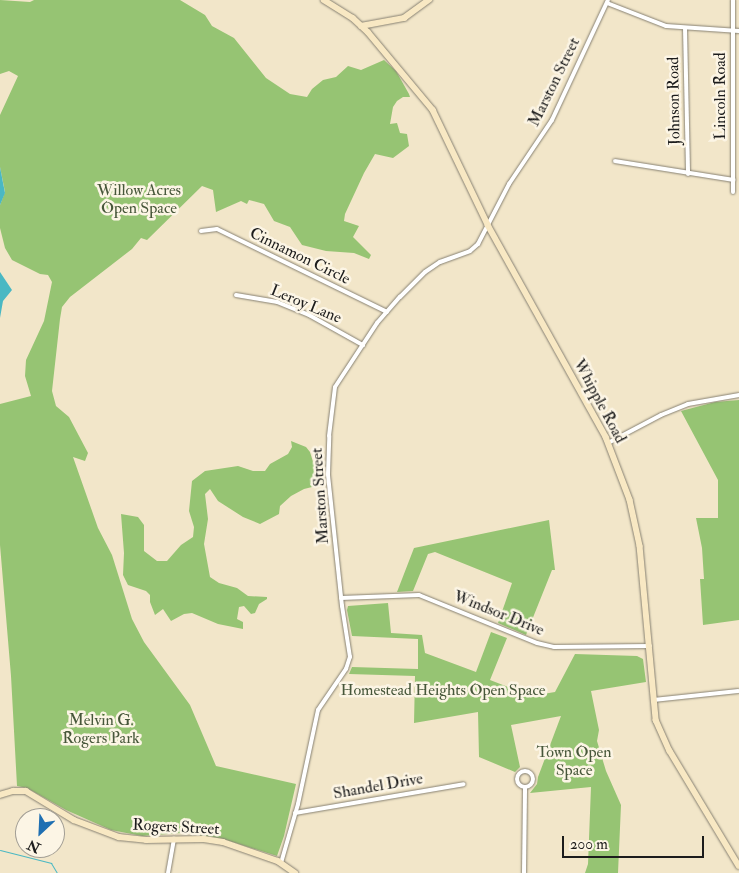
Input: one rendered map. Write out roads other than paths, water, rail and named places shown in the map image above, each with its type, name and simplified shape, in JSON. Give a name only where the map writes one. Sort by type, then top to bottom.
[{"type":"main road","name":"Whipple Road","points":[[324,0],[361,26],[383,47],[433,110],[488,225],[608,443],[630,500],[640,546],[656,720],[670,751],[739,866]]},
{"type":"main road","points":[[361,26],[404,18],[429,0]]},
{"type":"main road","name":"Rogers Street","points":[[0,795],[13,791],[26,791],[74,820],[119,836],[139,839],[204,839],[223,842],[281,863],[295,873]]},
{"type":"street","name":"Lincoln Road","points":[[733,0],[733,192]]},
{"type":"street","points":[[608,1],[666,26],[739,30]]},
{"type":"street","name":"Marston Street","points":[[281,863],[295,813],[318,710],[346,669],[350,657],[341,598],[328,474],[329,436],[335,387],[387,312],[425,272],[440,262],[470,251],[478,244],[509,184],[552,120],[608,1]]},
{"type":"street","name":"Johnson Road","points":[[685,28],[688,174]]},
{"type":"street","points":[[615,161],[733,180]]},
{"type":"street","name":"Cinnamon Circle","points":[[201,232],[217,229],[387,312]]},
{"type":"street","name":"Leroy Lane","points":[[236,295],[277,302],[309,315],[363,345]]},
{"type":"street","points":[[608,443],[661,415],[688,404],[718,397],[739,395]]},
{"type":"street","name":"Windsor Drive","points":[[341,598],[419,595],[537,643],[554,647],[650,646]]},
{"type":"street","points":[[653,700],[739,691]]},
{"type":"street","points":[[524,771],[530,772],[534,778],[531,785],[525,788],[519,785],[517,779],[519,773],[524,771]]},
{"type":"street","name":"Shandel Drive","points":[[295,813],[464,784]]},
{"type":"street","points":[[524,873],[525,788]]},
{"type":"street","points":[[168,873],[174,840]]},
{"type":"water","points":[[0,167],[5,193],[0,205]]},
{"type":"water","points":[[0,272],[12,290],[3,301],[0,318]]},
{"type":"waterway","points":[[0,850],[51,863],[57,873]]},
{"type":"park label","name":"Willow Acres Open Space","points":[[139,199]]},
{"type":"park label","name":"Homestead Heights Open Space","points":[[443,690]]},
{"type":"park label","name":"Melvin G. Rogers Park","points":[[101,729]]},
{"type":"park label","name":"Town Open Space","points":[[574,761]]}]
